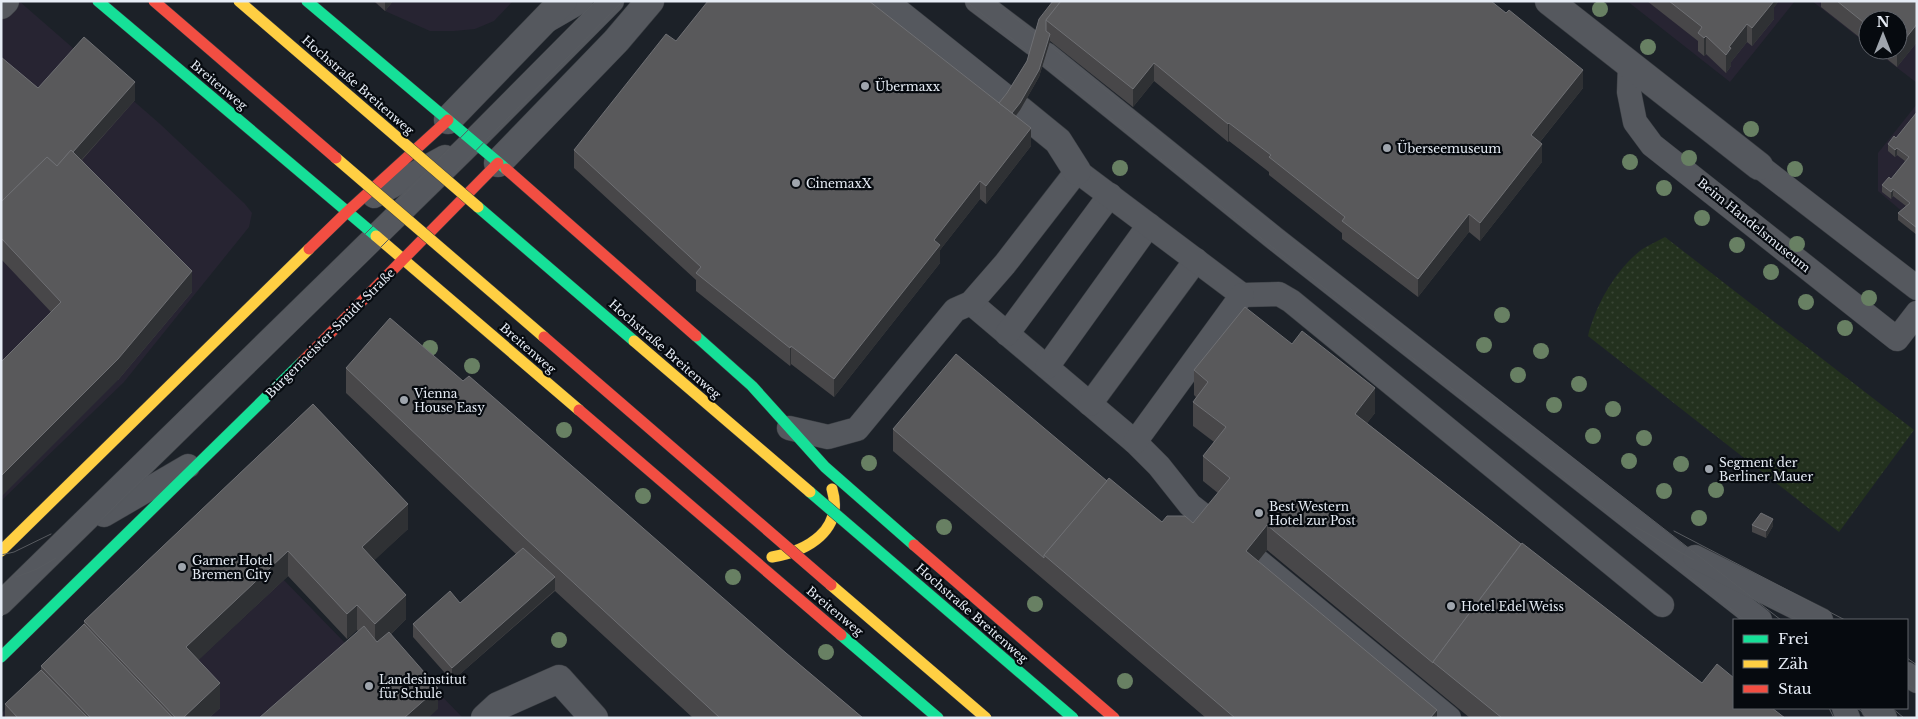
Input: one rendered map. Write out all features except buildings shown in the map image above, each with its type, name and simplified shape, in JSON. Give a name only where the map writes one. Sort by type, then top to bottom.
[{"type":"main road","name":"Breitenweg","points":[[98,1],[404,260],[938,718]]},
{"type":"main road","points":[[154,1],[986,718]]},
{"type":"main road","name":"Hochstraße Breitenweg","points":[[239,1],[1073,718]]},
{"type":"main road","points":[[308,1],[498,163],[752,386],[825,467],[1114,718]]},
{"type":"main road","points":[[1,551],[346,212],[448,120]]},
{"type":"main road","name":"Bürgermeister-Smidt-Straße","points":[[1,657],[404,260],[498,163]]},
{"type":"main road","points":[[754,560],[783,556],[811,543],[824,532],[832,521],[834,498],[825,467]]},
{"type":"street","points":[[1,5],[4,1]]},
{"type":"street","points":[[448,120],[563,1]]},
{"type":"street","name":"Bürgermeister-Smidt-Straße","points":[[498,163],[616,41],[650,1]]},
{"type":"street","points":[[883,1],[1058,142],[1077,170]]},
{"type":"street","points":[[1549,1],[1759,166]]},
{"type":"street","points":[[485,718],[498,706],[559,679],[594,718]]},
{"type":"lane","points":[[540,25],[581,1]]},
{"type":"lane","points":[[1,603],[473,142],[612,1]]},
{"type":"lane","points":[[977,1],[1040,49],[1274,238],[1759,619]]},
{"type":"lane","name":"Beim Handelsmuseum","points":[[1630,65],[1629,92],[1635,122],[1652,145],[1897,339],[1917,313]]},
{"type":"lane","points":[[346,212],[473,142]]},
{"type":"lane","points":[[1759,166],[1917,288]]},
{"type":"lane","points":[[789,428],[828,437],[857,429],[955,310],[972,304],[1077,170],[1242,295],[1279,294],[1291,301],[1662,605]]},
{"type":"lane","points":[[1007,334],[1110,196]]},
{"type":"lane","points":[[1047,367],[1149,225]]},
{"type":"lane","points":[[1090,404],[1196,260]]},
{"type":"lane","points":[[1135,442],[1242,295]]},
{"type":"lane","points":[[972,304],[1135,442],[1159,466],[1190,505],[1213,523]]},
{"type":"lane","points":[[74,532],[205,457]]},
{"type":"lane","points":[[1657,539],[1818,619]]},
{"type":"lane","points":[[1258,560],[1449,718]]},
{"type":"lane","points":[[1873,709],[1885,718]]},
{"type":"shaded area","points":[[1,1],[19,1],[160,124],[245,204],[252,213],[249,227],[124,382],[1,501]]},
{"type":"shaded area","points":[[373,1],[513,1],[494,21],[475,29],[430,31],[385,11]]},
{"type":"shaded area","points":[[1627,1],[1795,1],[1730,82]]},
{"type":"shaded area","points":[[1812,1],[1917,1],[1917,83],[1887,60],[1908,60],[1908,10],[1858,10],[1858,37]]},
{"type":"shaded area","points":[[1917,104],[1917,224],[1878,191],[1878,153]]},
{"type":"shaded area","points":[[213,507],[346,644],[370,622],[463,718],[1,718],[1,714],[77,633]]},
{"type":"green space","points":[[1665,237],[1914,430],[1839,532],[1588,336],[1601,300],[1615,278],[1641,250]]},
{"type":"tram line","points":[[1,588],[368,231],[596,1]]},
{"type":"tram line","points":[[1,617],[384,244],[623,1]]},
{"type":"tram line","points":[[966,1],[1031,54]]},
{"type":"tram line","points":[[994,1],[1036,35]]},
{"type":"tram line","points":[[1049,45],[1279,229],[1780,619]]},
{"type":"tram line","points":[[1043,63],[1152,152],[1744,619]]},
{"type":"tram line","points":[[1636,527],[1694,560]]},
{"type":"tram line","points":[[1674,531],[1843,619]]},
{"type":"tram line","points":[[1,555],[14,552],[51,534]]},
{"type":"tram line","points":[[16,577],[37,569],[56,558]]},
{"type":"tram line","points":[[1768,603],[1797,619]]},
{"type":"tram line","points":[[1908,659],[1917,665]]},
{"type":"tram line","points":[[1908,685],[1917,691]]},
{"type":"tram line","points":[[1830,709],[1834,718]]},
{"type":"tram line","points":[[1858,709],[1870,718]]},
{"type":"tram line","points":[[1893,709],[1904,718]]},
{"type":"traffic: fast","points":[[98,1],[376,236]]},
{"type":"traffic: fast","points":[[307,1],[506,169]]},
{"type":"traffic: fast","points":[[478,207],[634,341]]},
{"type":"traffic: fast","points":[[696,336],[752,386],[825,467],[914,545]]},
{"type":"traffic: fast","points":[[1,657],[302,362]]},
{"type":"traffic: fast","points":[[810,492],[1073,718]]},
{"type":"traffic: fast","points":[[841,635],[938,718]]},
{"type":"traffic: slow","points":[[239,1],[478,207]]},
{"type":"traffic: slow","points":[[336,158],[544,337]]},
{"type":"traffic: slow","points":[[376,236],[579,410]]},
{"type":"traffic: slow","points":[[1,551],[309,249]]},
{"type":"traffic: slow","points":[[634,341],[810,492]]},
{"type":"traffic: slow","points":[[772,557],[798,550],[810,544],[828,527],[833,516],[832,489]]},
{"type":"traffic: slow","points":[[831,585],[986,718]]},
{"type":"traffic: jam","points":[[154,1],[336,158]]},
{"type":"traffic: jam","points":[[309,249],[448,120]]},
{"type":"traffic: jam","points":[[302,362],[498,163]]},
{"type":"traffic: jam","points":[[506,169],[696,336]]},
{"type":"traffic: jam","points":[[544,337],[831,585]]},
{"type":"traffic: jam","points":[[579,410],[841,635]]},
{"type":"traffic: jam","points":[[914,545],[1114,718]]},
{"type":"place","name":"Übermaxx","points":[[865,86]]},
{"type":"place","name":"Überseemuseum","points":[[1387,148]]},
{"type":"place","name":"CinemaxX","points":[[796,183]]},
{"type":"place","name":"Vienna House Easy","points":[[404,400]]},
{"type":"place","name":"Segment der Berliner Mauer","points":[[1709,469]]},
{"type":"place","name":"Best Western Hotel zur Post","points":[[1259,513]]},
{"type":"place","name":"Garner Hotel Bremen City","points":[[182,567]]},
{"type":"place","name":"Hotel Edel Weiss","points":[[1451,606]]},
{"type":"place","name":"Landesinstitut für Schule","points":[[369,686]]}]
